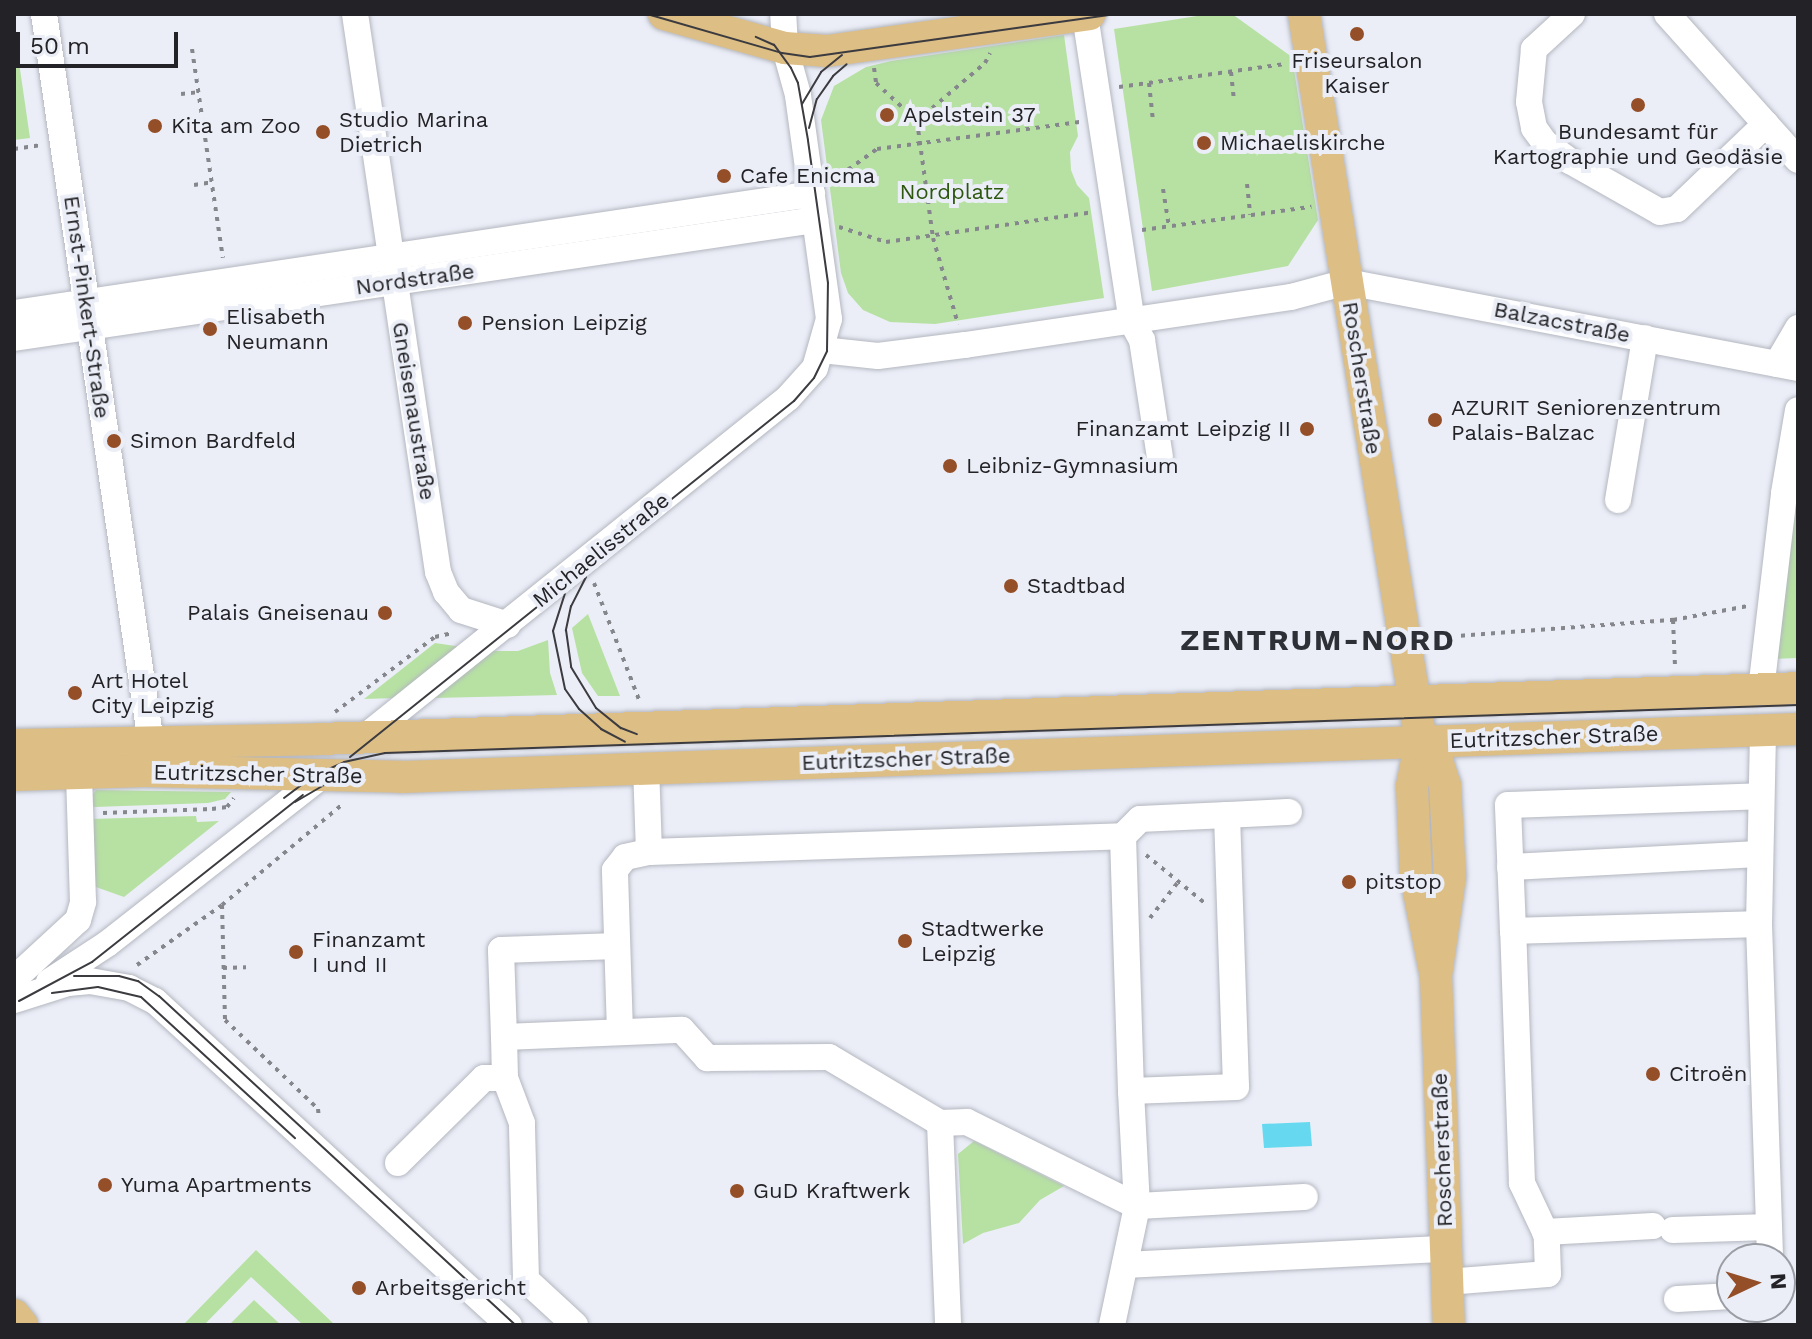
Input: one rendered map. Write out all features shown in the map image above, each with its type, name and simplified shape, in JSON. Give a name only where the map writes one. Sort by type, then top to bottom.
[{"type":"main road","points":[[664,14],[785,48],[827,51],[1078,15]]},
{"type":"main road","name":"Roscherstraße","points":[[1304,14],[1421,741],[1437,761],[1445,785],[1450,876],[1436,976],[1449,1325]]},
{"type":"main road","name":"Eutritzscher Straße","points":[[14,745],[365,737],[1798,688]]},
{"type":"main road","name":"Eutritzscher Straße","points":[[14,775],[375,777],[1798,729]]},
{"type":"main road","points":[[14,1315],[22,1325]]},
{"type":"street","name":"Ernst-Pinkert-Straße","points":[[44,14],[151,743]]},
{"type":"street","name":"Gneisenaustraße","points":[[355,14],[438,572],[446,592],[461,610],[508,625]]},
{"type":"street","points":[[783,14],[785,48],[798,95],[829,319],[822,350],[878,356],[965,345],[1297,296],[1347,282]]},
{"type":"street","points":[[1572,14],[1534,49],[1529,102],[1534,128],[1545,143],[1570,161],[1646,205],[1660,212],[1677,209],[1766,124]]},
{"type":"street","points":[[1667,14],[1798,160]]},
{"type":"street","points":[[1078,15],[1097,90],[1132,322],[1142,340],[1160,457]]},
{"type":"street","name":"Nordstraße","points":[[14,313],[87,314],[814,207]]},
{"type":"street","name":"Nordstraße","points":[[14,338],[87,314],[226,280],[392,269]]},
{"type":"street","name":"Balzacstraße","points":[[1347,282],[1788,366],[1798,328]]},
{"type":"street","points":[[1618,500],[1645,338]]},
{"type":"street","name":"Michaelisstraße","points":[[365,737],[788,398],[809,378],[822,350]]},
{"type":"street","points":[[1761,690],[1770,602],[1798,410]]},
{"type":"street","points":[[1763,730],[1759,924],[1770,1243]]},
{"type":"street","points":[[646,768],[649,852]]},
{"type":"street","points":[[17,991],[78,920],[83,902],[79,773]]},
{"type":"street","points":[[17,991],[107,944],[321,776]]},
{"type":"street","points":[[1447,1282],[1548,1274],[1545,1232],[1522,1183],[1508,805],[1761,796]]},
{"type":"street","points":[[620,1032],[615,870],[625,857],[649,852],[1123,836],[1140,819],[1289,812]]},
{"type":"street","points":[[1131,1091],[1236,1087],[1227,815]]},
{"type":"street","points":[[1112,1325],[1137,1206],[1123,836]]},
{"type":"street","points":[[1510,867],[1760,854]]},
{"type":"street","points":[[1513,931],[1759,924]]},
{"type":"street","points":[[575,1325],[526,1280],[522,1123],[505,1078],[501,950],[617,946]]},
{"type":"street","points":[[17,991],[68,983],[107,982],[155,1001],[509,1325]]},
{"type":"street","points":[[504,1037],[682,1030],[707,1058],[829,1057],[940,1123],[967,1122],[1137,1206],[1305,1197]]},
{"type":"street","points":[[398,1163],[484,1078],[505,1078]]},
{"type":"street","points":[[940,1123],[948,1325]]},
{"type":"street","points":[[1545,1232],[1769,1227]]},
{"type":"street","points":[[1125,1265],[1445,1249]]},
{"type":"street","points":[[1677,1299],[1716,1297]]},
{"type":"path","points":[[917,121],[985,63],[1004,26]]},
{"type":"path","points":[[871,46],[876,83],[917,121],[933,238],[965,345]]},
{"type":"path","points":[[192,49],[226,280]]},
{"type":"path","points":[[1097,90],[1312,61]]},
{"type":"path","points":[[1231,72],[1234,100]]},
{"type":"path","points":[[1149,83],[1153,120]]},
{"type":"path","points":[[181,94],[199,92]]},
{"type":"path","points":[[1101,120],[877,149],[814,207],[886,242],[1118,221],[1169,226],[1333,204]]},
{"type":"path","points":[[194,185],[212,182]]},
{"type":"path","points":[[1247,184],[1250,215]]},
{"type":"path","points":[[1163,189],[1169,226]]},
{"type":"path","points":[[586,562],[642,707]]},
{"type":"path","points":[[1403,640],[1673,620],[1770,602]]},
{"type":"path","points":[[1673,620],[1676,674]]},
{"type":"path","points":[[333,713],[435,637],[462,632]]},
{"type":"path","points":[[81,813],[227,807],[254,774]]},
{"type":"path","points":[[107,982],[222,905],[375,777]]},
{"type":"path","points":[[1123,836],[1231,924]]},
{"type":"path","points":[[286,852],[290,858]]},
{"type":"path","points":[[222,905],[225,1020],[318,1109],[322,1156]]},
{"type":"path","points":[[223,968],[246,967]]},
{"type":"green space","points":[[1210,14],[1232,14],[1292,57],[1318,220],[1288,266],[1152,291],[1114,29]]},
{"type":"green space","points":[[14,28],[30,138],[14,140]]},
{"type":"green space","name":"Nordplatz","points":[[1064,35],[1078,136],[1070,152],[1071,170],[1077,185],[1089,198],[1104,298],[935,324],[890,322],[863,310],[848,293],[841,273],[821,120],[834,86],[866,67],[891,61]]},
{"type":"green space","points":[[1798,444],[1798,658],[1774,659]]},
{"type":"green space","points":[[588,614],[620,696],[598,696],[582,673],[572,628]]},
{"type":"green space","points":[[548,640],[550,673],[557,695],[433,698],[489,651],[518,651]]},
{"type":"green space","points":[[435,643],[462,647],[397,698],[364,699]]},
{"type":"green space","points":[[96,790],[231,792],[225,799],[208,803],[95,807],[89,805],[89,799]]},
{"type":"green space","points":[[196,816],[197,822],[219,821],[124,897],[93,886],[90,819]]},
{"type":"green space","points":[[974,1141],[1064,1186],[1040,1200],[1019,1223],[983,1233],[963,1244],[958,1154]]},
{"type":"green space","points":[[256,1250],[335,1325],[303,1325],[251,1277],[204,1325],[183,1325]]},
{"type":"green space","points":[[254,1300],[281,1325],[229,1325]]},
{"type":"water","points":[[1310,1122],[1312,1146],[1264,1148],[1262,1124]]},
{"type":"tram line","points":[[647,14],[782,53],[810,57],[1116,14]]},
{"type":"tram line","points":[[350,757],[794,401],[814,378],[827,351],[828,283],[808,140],[798,83],[791,68],[774,45],[756,37]]},
{"type":"tram line","points":[[802,104],[821,72],[842,55]]},
{"type":"tram line","points":[[809,128],[817,99],[833,76],[847,64]]},
{"type":"tram line","points":[[586,577],[571,606],[566,630],[571,667],[596,708],[621,728],[637,734]]},
{"type":"tram line","points":[[567,587],[553,631],[565,689],[579,709],[601,729],[625,742]]},
{"type":"tram line","points":[[284,798],[313,776],[344,762],[385,753],[1798,705]]},
{"type":"tram line","points":[[295,802],[343,774]]},
{"type":"tram line","points":[[19,1001],[92,962],[303,795]]},
{"type":"tram line","points":[[74,976],[119,976],[138,981],[159,996],[515,1325]]},
{"type":"tram line","points":[[52,993],[98,987],[141,997],[295,1138]]},
{"type":"place","name":"Friseursalon Kaiser","points":[[1357,34]]},
{"type":"place","name":"Bundesamt für Kartographie und Geodäsie","points":[[1638,105]]},
{"type":"place","name":"Apelstein 37","points":[[887,115]]},
{"type":"place","name":"Kita am Zoo","points":[[155,126]]},
{"type":"place","name":"Studio Marina Dietrich","points":[[323,132]]},
{"type":"place","name":"Michaeliskirche","points":[[1204,143]]},
{"type":"place","name":"Cafe Enicma","points":[[724,176]]},
{"type":"place","name":"Pension Leipzig","points":[[465,323]]},
{"type":"place","name":"Elisabeth Neumann","points":[[210,329]]},
{"type":"place","name":"AZURIT Seniorenzentrum Palais-Balzac","points":[[1435,420]]},
{"type":"place","name":"Finanzamt Leipzig II","points":[[1307,429]]},
{"type":"place","name":"Simon Bardfeld","points":[[114,441]]},
{"type":"place","name":"Leibniz-Gymnasium","points":[[950,466]]},
{"type":"place","name":"Stadtbad","points":[[1011,586]]},
{"type":"place","name":"Palais Gneisenau","points":[[385,613]]},
{"type":"place","name":"Art Hotel City Leipzig","points":[[75,693]]},
{"type":"place","name":"pitstop","points":[[1349,882]]},
{"type":"place","name":"Stadtwerke Leipzig","points":[[905,941]]},
{"type":"place","name":"Finanzamt I und II","points":[[296,952]]},
{"type":"place","name":"Citroën","points":[[1653,1074]]},
{"type":"place","name":"Yuma Apartments","points":[[105,1185]]},
{"type":"place","name":"GuD Kraftwerk","points":[[737,1191]]},
{"type":"place","name":"Arbeitsgericht","points":[[359,1288]]},
{"type":"district","name":"ZENTRUM-NORD","points":[[1318,640]]}]
